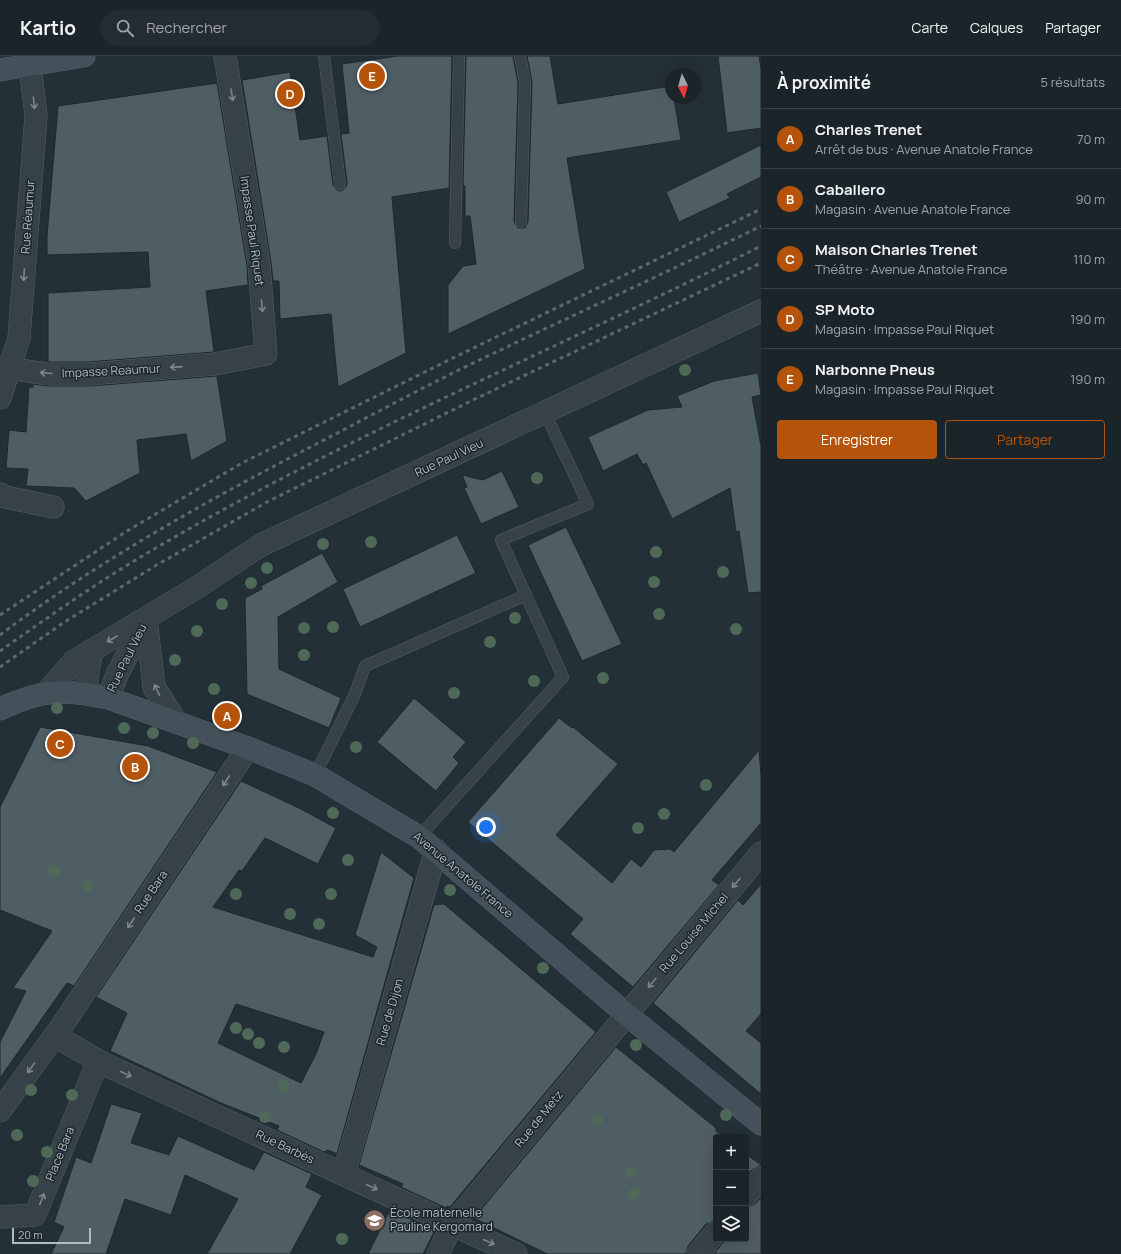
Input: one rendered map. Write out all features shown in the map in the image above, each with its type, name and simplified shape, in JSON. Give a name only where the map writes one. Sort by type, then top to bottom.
[{"type":"main road","points":[[0,70],[84,56]]},
{"type":"main road","name":"Avenue Anatole France","points":[[0,709],[26,697],[47,692],[87,693],[108,698],[248,748],[315,775],[427,843],[626,1014],[761,1124]]},
{"type":"street","name":"Impasse Paul Riquet","points":[[215,364],[266,354],[259,264],[225,56]]},
{"type":"street","name":"Rue Réaumur","points":[[0,398],[4,368],[19,338],[36,116],[30,65]]},
{"type":"street","name":"Rue Paul Vieu","points":[[47,692],[74,660],[146,619],[261,545],[761,311]]},
{"type":"street","name":"Impasse Reaumur","points":[[4,368],[47,374],[89,374],[215,364]]},
{"type":"street","points":[[0,494],[1,496],[52,507]]},
{"type":"street","name":"Rue Paul Vieu","points":[[108,698],[117,675],[146,619]]},
{"type":"street","name":"Rue Paul Vieu","points":[[146,619],[154,688],[177,723]]},
{"type":"street","name":"Rue Paul Vieu","points":[[87,693],[87,678],[92,650]]},
{"type":"street","name":"Rue Bara","points":[[55,1036],[248,748]]},
{"type":"street","name":"Rue de Dijon","points":[[344,1174],[427,843]]},
{"type":"street","name":"Rue Louise Michel","points":[[626,1014],[761,853]]},
{"type":"street","name":"Rue de Metz","points":[[438,1254],[452,1225],[626,1014]]},
{"type":"street","points":[[0,1111],[55,1036]]},
{"type":"street","name":"Rue Barbès","points":[[55,1036],[98,1061],[516,1254]]},
{"type":"street","name":"Place Bara","points":[[0,1217],[35,1215],[98,1061]]},
{"type":"street","points":[[749,1192],[761,1178]]},
{"type":"street","points":[[698,1254],[713,1236]]},
{"type":"lane","points":[[324,56],[340,184]]},
{"type":"lane","points":[[455,243],[459,56]]},
{"type":"lane","points":[[520,56],[524,82],[521,222]]},
{"type":"lane","points":[[427,843],[563,677],[501,540],[588,504],[545,413]]},
{"type":"lane","points":[[315,775],[355,694],[365,666],[526,595]]},
{"type":"building","points":[[398,56],[452,56],[449,188],[392,197],[406,353],[338,387],[331,314],[280,319],[279,281],[273,281],[242,80],[290,72],[300,140],[327,136],[333,185],[337,190],[341,191],[346,187],[347,183],[341,134],[349,133],[342,64]]},
{"type":"building","points":[[466,56],[513,56],[518,83],[514,222],[518,228],[525,228],[528,222],[532,82],[527,56],[550,56],[558,104],[665,87],[665,104],[675,104],[681,140],[567,158],[585,269],[448,334],[448,285],[463,266],[476,264],[470,216],[465,216],[465,186],[463,186]]},
{"type":"building","points":[[718,56],[759,56],[761,69],[761,128],[727,133]]},
{"type":"building","points":[[217,83],[247,266],[248,285],[206,291],[214,352],[88,362],[48,362],[48,293],[150,287],[148,252],[47,255],[47,236],[58,106]]},
{"type":"building","points":[[761,145],[761,177],[727,194],[730,198],[679,222],[666,192]]},
{"type":"building","points":[[758,373],[761,395],[752,397],[761,446],[761,592],[748,593],[739,531],[736,532],[730,488],[672,519],[646,463],[643,465],[637,454],[603,471],[588,437],[648,410],[682,407],[677,396],[714,381]]},
{"type":"building","points":[[217,376],[227,441],[191,461],[186,434],[137,440],[140,473],[86,501],[74,488],[26,486],[28,469],[6,468],[9,430],[26,432],[29,387],[33,387],[33,384],[47,386],[90,386]]},
{"type":"building","points":[[502,471],[519,507],[481,524],[464,488],[467,487],[462,475],[483,480]]},
{"type":"building","points":[[566,527],[622,644],[582,661],[528,545]]},
{"type":"building","points":[[457,535],[476,573],[360,627],[343,589]]},
{"type":"building","points":[[322,553],[338,582],[278,617],[279,669],[341,698],[329,728],[247,694],[245,598],[262,589],[261,586]]},
{"type":"building","points":[[414,698],[466,742],[453,757],[459,763],[436,791],[377,742]]},
{"type":"building","points":[[559,718],[572,728],[573,727],[618,764],[556,835],[612,883],[631,859],[641,867],[654,850],[670,849],[674,852],[759,750],[761,776],[761,823],[712,880],[719,885],[633,987],[570,934],[583,919],[468,822]]},
{"type":"building","points":[[40,727],[148,746],[217,772],[74,986],[67,983],[0,1078],[0,1042],[26,991],[13,988],[52,931],[0,910],[0,807]]},
{"type":"building","points":[[241,781],[299,808],[336,828],[318,864],[265,838],[242,871],[239,870],[213,907],[373,957],[377,947],[355,935],[381,852],[414,878],[337,1154],[328,1150],[324,1152],[277,1130],[279,1126],[221,1103],[110,1051],[127,1013],[96,997]],"holes":[[[236,1004],[324,1032],[316,1054],[301,1083],[218,1043]]]},
{"type":"building","points":[[761,884],[761,1014],[746,1031],[761,1043],[761,1094],[653,1003],[738,900],[743,905]]},
{"type":"building","points":[[444,904],[596,1032],[450,1207],[447,1206],[446,1208],[401,1187],[403,1184],[359,1165],[434,905]]},
{"type":"building","points":[[616,1047],[716,1128],[716,1131],[720,1134],[713,1134],[713,1221],[706,1224],[688,1246],[686,1254],[547,1254],[474,1218]]},
{"type":"building","points":[[111,1104],[142,1113],[131,1143],[169,1155],[178,1136],[254,1170],[264,1152],[312,1174],[306,1187],[322,1195],[290,1254],[207,1254],[238,1199],[185,1175],[171,1215],[125,1199],[106,1254],[51,1254],[64,1227],[54,1222],[76,1157],[91,1163]]},
{"type":"building","points":[[749,1156],[761,1165],[749,1173]]},
{"type":"building","points":[[761,1198],[761,1254],[714,1254],[724,1242],[749,1242],[749,1207],[755,1204]]},
{"type":"building","points":[[390,1210],[435,1230],[423,1254],[368,1254]]},
{"type":"railway","points":[[0,615],[127,531],[242,463],[457,356],[761,209]]},
{"type":"railway","points":[[0,635],[38,607],[117,555],[240,484],[445,377],[761,226]]},
{"type":"railway","points":[[0,651],[107,578],[219,512],[372,433],[606,322],[761,246]]},
{"type":"railway","points":[[0,667],[66,621],[155,566],[267,502],[475,399],[761,263]]},
{"type":"place","name":"Narbonne Pneus","points":[[372,76]]},
{"type":"place","name":"SP Moto","points":[[290,94]]},
{"type":"place","name":"Charles Trenet","points":[[227,716]]},
{"type":"place","name":"Maison Charles Trenet","points":[[60,744]]},
{"type":"place","name":"Caballero","points":[[135,767]]},
{"type":"place","name":"École maternelle Pauline Kergomard","points":[[375,1220]]}]
